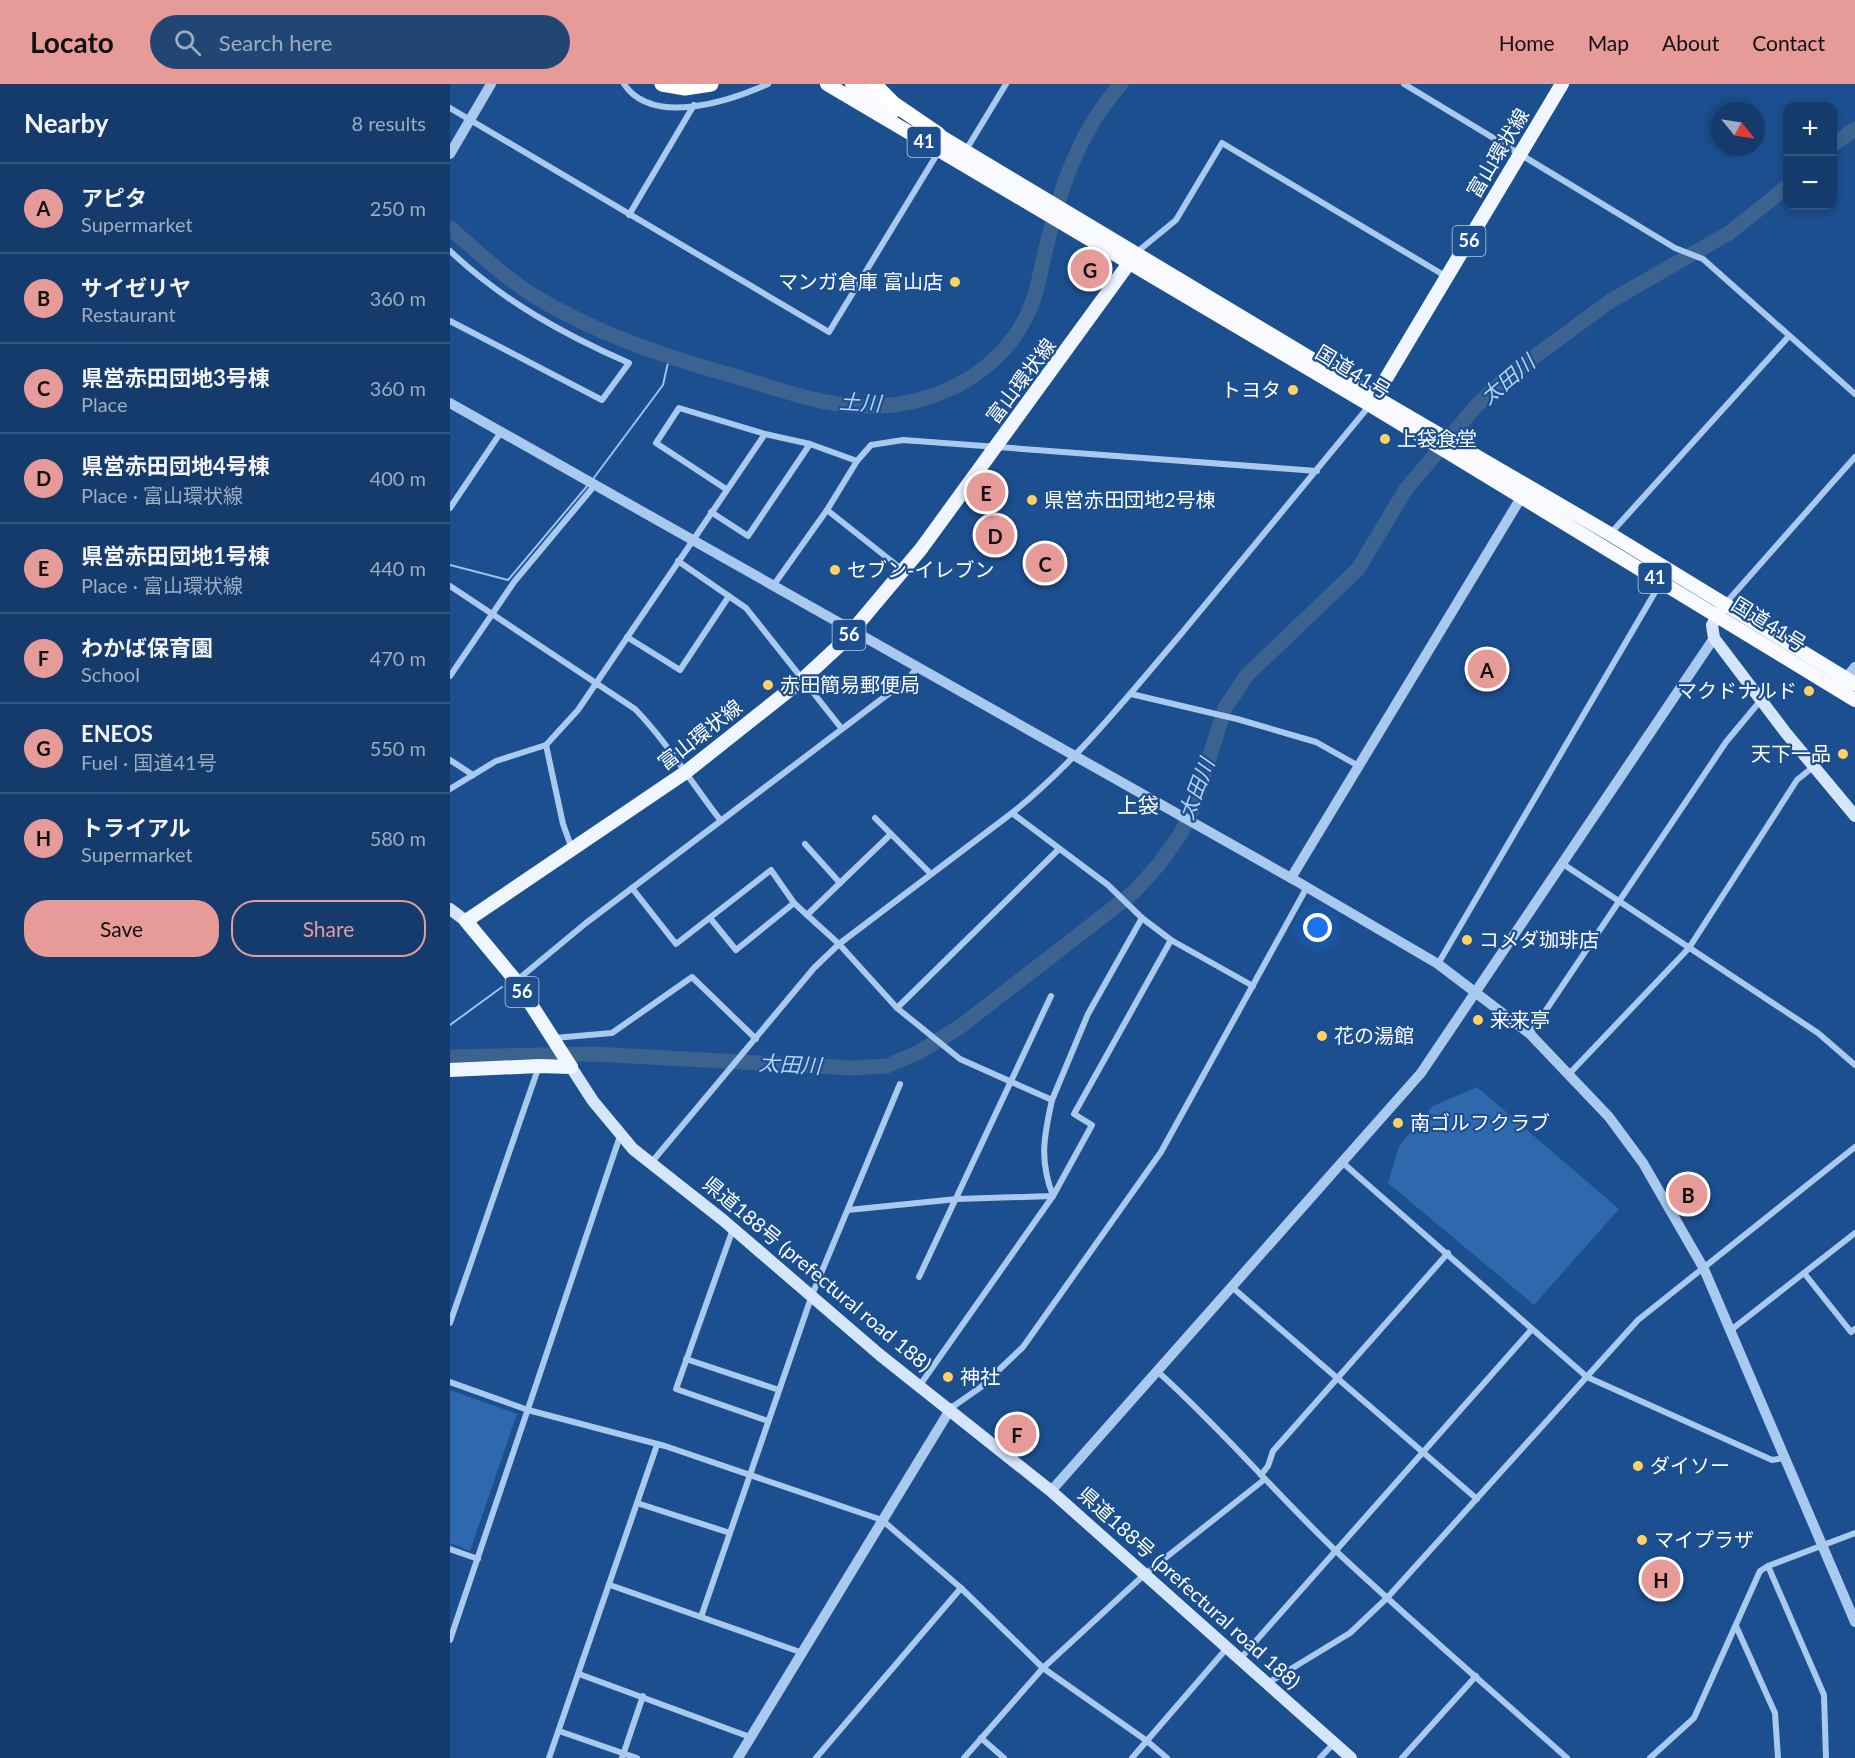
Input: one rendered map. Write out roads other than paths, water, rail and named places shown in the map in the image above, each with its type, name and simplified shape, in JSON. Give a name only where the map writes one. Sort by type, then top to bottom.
[{"type":"highway","points":[[662,84],[685,88],[711,84]]},
{"type":"highway","name":"国道41号","points":[[827,84],[939,150],[1025,194],[1457,452],[1525,491],[1610,534],[1721,610],[1846,684],[1855,700]]},
{"type":"highway","name":"国道41号","points":[[852,84],[966,151],[1025,194]]},
{"type":"highway","points":[[874,84],[894,104],[938,134]]},
{"type":"highway","name":"国道41号","points":[[1525,491],[1661,581],[1721,610]]},
{"type":"main road","name":"富山環状線","points":[[1373,401],[1562,84]]},
{"type":"main road","name":"富山環状線","points":[[466,921],[573,851],[686,772],[802,680],[853,632],[904,571],[1134,258]]},
{"type":"main road","points":[[1721,610],[1712,625],[1714,638],[1813,767],[1855,816]]},
{"type":"main road","points":[[450,909],[466,921]]},
{"type":"main road","name":"56","points":[[466,921],[516,981],[571,1067]]},
{"type":"main road","points":[[450,1070],[571,1067]]},
{"type":"main road","name":"県道188号 (prefectural road 188)","points":[[571,1067],[620,1136],[1051,1491],[1351,1758]]},
{"type":"street","points":[[450,153],[491,84]]},
{"type":"street","points":[[624,84],[627,89],[652,104],[677,108],[712,104],[768,84]]},
{"type":"street","points":[[966,151],[1006,84]]},
{"type":"street","points":[[1404,84],[1521,152],[1675,248],[1703,259],[1855,394]]},
{"type":"street","points":[[629,215],[694,105]]},
{"type":"street","points":[[450,108],[829,332],[939,150]]},
{"type":"street","points":[[1134,258],[1176,220],[1222,143],[1448,278]]},
{"type":"street","points":[[450,251],[496,291],[527,311],[560,331],[630,363],[602,400],[450,321]]},
{"type":"street","points":[[1610,534],[1789,336]]},
{"type":"street","points":[[651,1163],[814,968],[839,944],[1040,791],[1074,757],[1131,693],[1373,401]]},
{"type":"street","points":[[450,403],[1307,887],[1437,964],[1476,991],[1530,1034],[1570,1073],[1609,1117],[1643,1163],[1704,1269],[1855,1622]]},
{"type":"street","points":[[726,489],[656,443],[680,408],[765,434],[810,444],[857,461]]},
{"type":"street","points":[[450,508],[501,432]]},
{"type":"street","points":[[450,789],[496,761],[546,745],[578,710],[765,434]]},
{"type":"street","points":[[773,586],[827,510],[857,461],[871,445],[903,440],[1317,471]]},
{"type":"street","points":[[711,512],[748,536],[810,444]]},
{"type":"street","points":[[1721,610],[1855,457]]},
{"type":"street","points":[[450,676],[514,582],[595,485]]},
{"type":"street","points":[[1291,878],[1357,765],[1525,491]]},
{"type":"street","points":[[827,510],[904,571]]},
{"type":"street","points":[[678,561],[746,608],[842,729]]},
{"type":"street","points":[[1437,964],[1661,581]]},
{"type":"street","points":[[450,585],[491,615],[634,709],[656,731],[686,772],[689,781],[721,821]]},
{"type":"street","points":[[627,637],[680,670],[729,596]]},
{"type":"street","points":[[1051,1491],[1233,1288],[1421,1072],[1714,638]]},
{"type":"street","points":[[1846,684],[1855,667]]},
{"type":"street","points":[[516,981],[632,888],[908,679],[917,668]]},
{"type":"street","points":[[1131,693],[1237,719],[1316,742],[1357,765]]},
{"type":"street","points":[[1530,1034],[1726,742],[1762,699]]},
{"type":"street","points":[[546,745],[563,824],[573,851]]},
{"type":"street","points":[[450,760],[472,775]]},
{"type":"street","points":[[1570,1073],[1689,948],[1797,780],[1813,767]]},
{"type":"street","points":[[1012,813],[1118,894],[1142,918],[1171,940],[1253,986]]},
{"type":"street","points":[[875,818],[931,874]]},
{"type":"street","points":[[807,915],[891,834]]},
{"type":"street","points":[[805,844],[840,883]]},
{"type":"street","points":[[897,1008],[1059,849]]},
{"type":"street","points":[[1563,864],[1818,1033],[1855,1065]]},
{"type":"street","points":[[632,888],[676,944],[771,870],[794,903],[839,944],[897,1008],[960,1059],[1052,1100]]},
{"type":"street","points":[[738,1758],[800,1652],[951,1408],[981,1387],[1023,1347],[1161,1152],[1307,887]]},
{"type":"street","points":[[710,918],[736,950],[794,903]]},
{"type":"street","points":[[1053,1196],[1043,1172],[1046,1125],[1052,1100],[1088,1014],[1142,918]]},
{"type":"street","points":[[920,1385],[1053,1196],[1092,1125],[1074,1114],[1171,940]]},
{"type":"street","points":[[552,1038],[612,1033],[692,977],[756,1039]]},
{"type":"street","points":[[919,1278],[1051,996]]},
{"type":"street","points":[[450,1323],[539,1066]]},
{"type":"street","points":[[701,1617],[812,1295],[900,1084]]},
{"type":"street","points":[[450,1640],[620,1136]]},
{"type":"street","points":[[1268,1683],[1350,1633],[1388,1598],[1638,1320],[1855,1147]]},
{"type":"street","points":[[1343,1162],[1587,1377],[1773,1460],[1784,1458]]},
{"type":"street","points":[[848,1209],[957,1199],[1053,1196]]},
{"type":"street","points":[[733,1229],[676,1389],[768,1421]]},
{"type":"street","points":[[1731,1330],[1855,1233]]},
{"type":"street","points":[[964,1758],[1043,1668],[1145,1574],[1263,1477],[1273,1451],[1448,1253]]},
{"type":"street","points":[[1804,1274],[1851,1332],[1855,1329]]},
{"type":"street","points":[[1233,1288],[1477,1499]]},
{"type":"street","points":[[1240,1659],[1532,1329]]},
{"type":"street","points":[[686,1359],[779,1390]]},
{"type":"street","points":[[1157,1371],[1228,1438],[1336,1551],[1567,1758]]},
{"type":"street","points":[[450,1383],[528,1410],[657,1445],[749,1474],[882,1520],[961,1588],[1043,1668],[1147,1741],[1167,1758]]},
{"type":"street","points":[[549,1758],[657,1445]]},
{"type":"street","points":[[637,1503],[730,1533]]},
{"type":"street","points":[[1650,1758],[1694,1718],[1760,1571],[1855,1533]]},
{"type":"street","points":[[450,1549],[478,1559]]},
{"type":"street","points":[[1768,1566],[1824,1695],[1826,1758]]},
{"type":"street","points":[[610,1585],[800,1652]]},
{"type":"street","points":[[816,1758],[961,1588]]},
{"type":"street","points":[[1736,1626],[1775,1713],[1778,1758]]},
{"type":"street","points":[[1132,1758],[1228,1648]]},
{"type":"street","points":[[579,1674],[750,1737]]},
{"type":"street","points":[[1402,1758],[1476,1676]]},
{"type":"street","points":[[623,1756],[643,1696]]},
{"type":"street","points":[[559,1731],[623,1756],[637,1758]]},
{"type":"street","points":[[981,1738],[1004,1758]]},
{"type":"street","points":[[1320,1758],[1334,1742]]},
{"type":"waterway","name":"土川","points":[[450,228],[504,274],[539,299],[586,324],[634,344],[811,399],[858,406],[903,403],[945,391],[965,381],[983,369],[1014,337],[1032,303],[1059,201],[1074,159],[1094,120],[1121,84]]},
{"type":"waterway","name":"太田川","points":[[1837,142],[1855,129]]},
{"type":"waterway","name":"太田川","points":[[450,1057],[594,1054],[852,1068],[887,1066],[919,1052],[961,1026],[1134,892],[1160,863],[1180,835],[1193,809],[1225,708],[1247,675],[1358,569],[1406,489],[1477,405],[1508,376],[1612,300],[1729,233],[1783,190]]},
{"type":"waterway","points":[[593,479],[663,385],[669,358]]},
{"type":"waterway","points":[[450,565],[508,580],[588,485]]},
{"type":"waterway","points":[[450,1025],[502,987]]},
{"type":"place","name":"ENEOS","points":[[1090,269]]},
{"type":"place","name":"マンガ倉庫 富山店","points":[[955,282]]},
{"type":"place","name":"トヨタ","points":[[1293,390]]},
{"type":"place","name":"上袋食堂","points":[[1385,439]]},
{"type":"place","name":"県営赤田団地1号棟","points":[[986,492]]},
{"type":"place","name":"県営赤田団地2号棟","points":[[1032,500]]},
{"type":"place","name":"県営赤田団地4号棟","points":[[995,535]]},
{"type":"place","name":"県営赤田団地3号棟","points":[[1045,563]]},
{"type":"place","name":"セブン-イレブン","points":[[835,570]]},
{"type":"place","name":"アピタ","points":[[1487,669]]},
{"type":"place","name":"赤田簡易郵便局","points":[[768,685]]},
{"type":"place","name":"マクドナルド","points":[[1809,691]]},
{"type":"place","name":"天下一品","points":[[1843,754]]},
{"type":"place","name":"コメダ珈琲店","points":[[1467,940]]},
{"type":"place","name":"来来亭","points":[[1478,1020]]},
{"type":"place","name":"花の湯館","points":[[1322,1036]]},
{"type":"place","name":"南ゴルフクラブ","points":[[1398,1123]]},
{"type":"place","name":"サイゼリヤ","points":[[1688,1194]]},
{"type":"place","name":"神社","points":[[948,1377]]},
{"type":"place","name":"わかば保育園","points":[[1017,1434]]},
{"type":"place","name":"ダイソー","points":[[1638,1466]]},
{"type":"place","name":"マイプラザ","points":[[1642,1540]]},
{"type":"place","name":"トライアル","points":[[1661,1579]]},
{"type":"district","name":"上袋","points":[[1138,806]]}]
